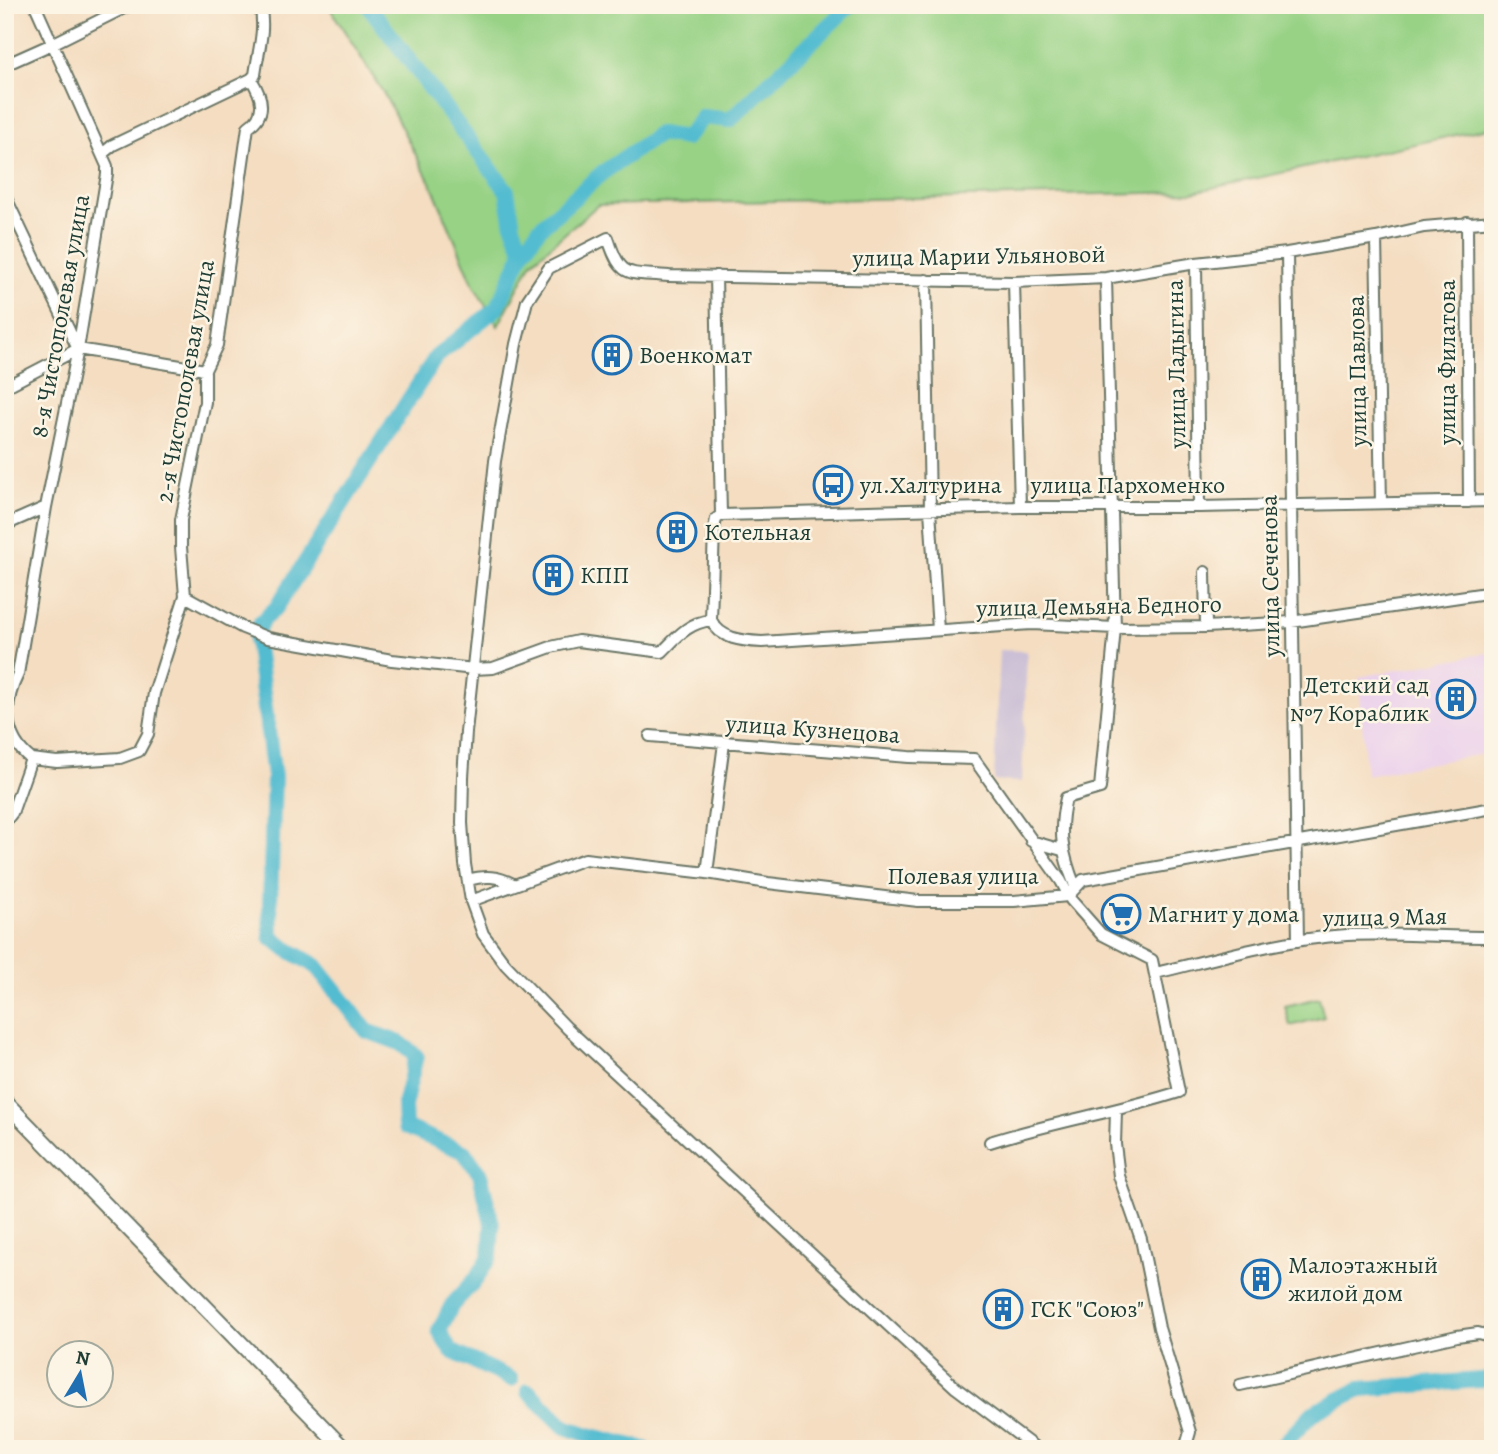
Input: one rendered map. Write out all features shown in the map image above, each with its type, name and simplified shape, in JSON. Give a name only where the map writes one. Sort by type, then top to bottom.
[{"type":"main road","points":[[5,1102],[344,1449]]},
{"type":"street","name":"8-я Чистополевая улица","points":[[31,759],[15,741],[6,715],[8,699],[18,674],[46,507],[78,349],[107,174],[102,154],[35,5]]},
{"type":"street","points":[[5,65],[130,5]]},
{"type":"street","points":[[102,154],[113,145],[251,79],[255,75],[262,38],[260,5]]},
{"type":"street","name":"2-я Чистополевая улица","points":[[31,759],[57,762],[120,758],[139,751],[148,734],[154,693],[185,596],[181,520],[205,402],[205,370],[217,345],[248,127],[257,121],[262,105],[261,94],[251,79]]},
{"type":"street","points":[[5,196],[78,349]]},
{"type":"street","name":"улица Марии Ульяновой","points":[[474,669],[495,461],[516,344],[527,301],[549,268],[608,238],[615,260],[626,271],[669,276],[1014,282],[1106,278],[1196,263],[1287,254],[1376,238],[1424,226],[1493,221]]},
{"type":"street","name":"улица Филатова","points":[[1467,222],[1469,502]]},
{"type":"street","name":"улица Павлова","points":[[1376,238],[1381,503]]},
{"type":"street","name":"улица Сеченова","points":[[1287,254],[1298,940]]},
{"type":"street","name":"улица Ладыгина","points":[[1196,263],[1199,507]]},
{"type":"street","points":[[185,596],[243,628],[268,638],[392,660],[474,669],[493,668],[551,647],[578,641],[663,652],[687,626],[711,620],[714,529],[716,519],[720,515],[716,276]]},
{"type":"street","points":[[1072,891],[1062,850],[1061,820],[1066,798],[1100,788],[1115,628],[1106,278]]},
{"type":"street","points":[[926,280],[930,510],[938,630]]},
{"type":"street","points":[[1014,282],[1020,507]]},
{"type":"street","points":[[5,387],[78,349],[205,370]]},
{"type":"street","name":"улица Пархоменко","points":[[720,515],[1020,507],[1199,507],[1493,501]]},
{"type":"street","points":[[5,525],[46,507]]},
{"type":"street","points":[[1205,572],[1206,627]]},
{"type":"street","name":"улица Демьяна Бедного","points":[[711,620],[721,633],[748,642],[1032,624],[1115,628],[1206,627],[1291,622],[1493,592]]},
{"type":"street","points":[[474,669],[463,777],[462,823],[471,901],[492,950],[567,1028],[956,1388],[1037,1449]]},
{"type":"street","name":"улица Кузнецова","points":[[650,736],[909,757],[974,759],[1031,841]]},
{"type":"street","points":[[707,873],[724,743]]},
{"type":"street","points":[[5,822],[12,813],[31,759]]},
{"type":"street","name":"Полевая улица","points":[[471,901],[585,859],[918,901],[1014,901],[1072,891],[1083,880],[1493,808]]},
{"type":"street","points":[[1031,841],[1062,850]]},
{"type":"street","points":[[990,1142],[1040,1127],[1116,1111],[1179,1092],[1153,960],[1101,934],[1072,891],[1061,881],[1031,841]]},
{"type":"street","points":[[468,880],[484,876],[501,877],[513,884]]},
{"type":"street","name":"улица 9 Мая","points":[[1156,973],[1298,940],[1347,935],[1493,937]]},
{"type":"street","points":[[1116,1111],[1115,1144],[1119,1176],[1141,1239],[1159,1328],[1190,1432],[1185,1449]]},
{"type":"street","points":[[1240,1385],[1469,1334],[1478,1333],[1493,1337]]},
{"type":"shaded area","points":[[999,650],[1027,651],[1022,782],[994,781]]},
{"type":"shaded area","points":[[1493,652],[1493,752],[1366,775],[1359,677]]},
{"type":"green space","points":[[328,5],[1493,5],[1493,127],[1193,192],[598,205],[532,262],[498,326],[474,286],[433,188],[384,94]]},
{"type":"green space","points":[[1319,998],[1324,1017],[1290,1026],[1285,1006]]},
{"type":"waterway","points":[[368,5],[507,191],[513,226],[523,252]]},
{"type":"waterway","points":[[258,630],[261,622],[276,608],[436,357],[497,308],[523,252],[539,229],[602,173],[659,134],[686,138],[703,117],[730,120],[850,5]]},
{"type":"waterway","points":[[256,639],[274,777],[271,937],[316,966],[367,1031],[400,1043],[416,1056],[404,1106],[405,1127],[464,1152],[480,1174],[492,1224],[490,1256],[477,1278],[452,1305],[439,1331],[451,1351],[511,1379]]},
{"type":"waterway","points":[[1279,1449],[1313,1413],[1360,1389],[1493,1379]]},
{"type":"waterway","points":[[528,1391],[565,1427],[645,1449]]},
{"type":"place","name":"Военкомат","points":[[612,355]]},
{"type":"place","name":"ул.Халтурина","points":[[833,485]]},
{"type":"place","name":"Котельная","points":[[677,532]]},
{"type":"place","name":"КПП","points":[[553,575]]},
{"type":"place","name":"Детский сад №7 Кораблик","points":[[1456,699]]},
{"type":"place","name":"Магнит у дома","points":[[1121,914]]},
{"type":"place","name":"Малоэтажный жилой дом","points":[[1261,1279]]},
{"type":"place","name":"ГСК \"Союз\"","points":[[1003,1309]]}]
